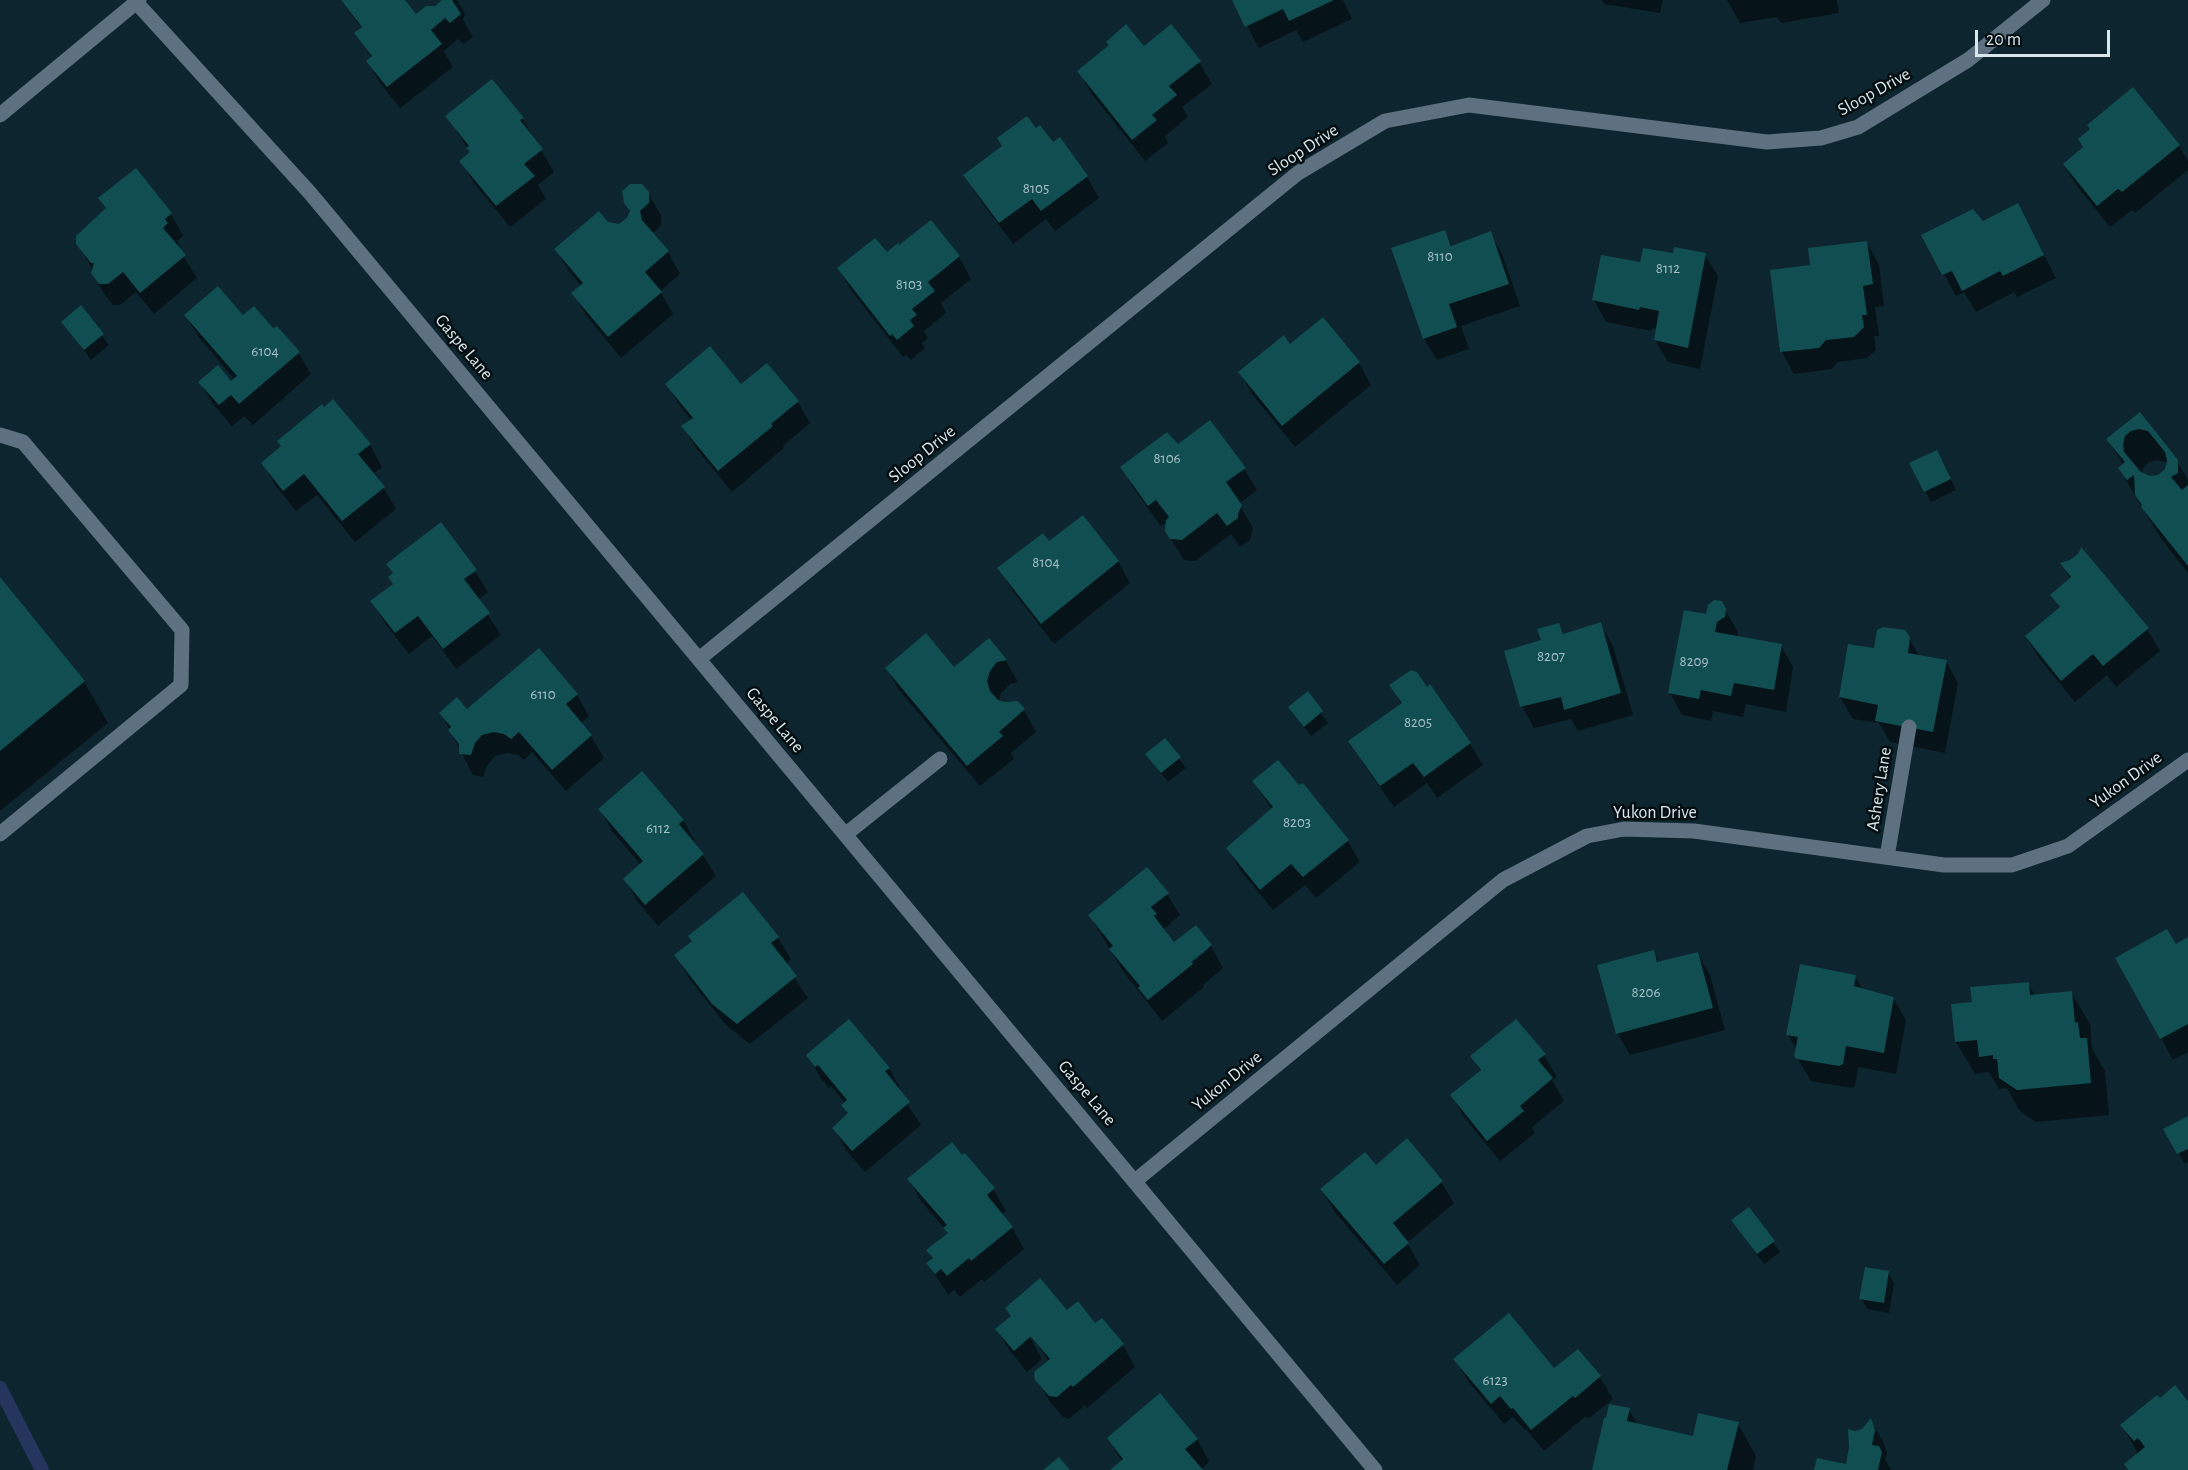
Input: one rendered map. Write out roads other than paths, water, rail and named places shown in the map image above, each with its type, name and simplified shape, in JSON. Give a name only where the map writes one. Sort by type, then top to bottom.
[{"type":"street","name":"Sloop Drive","points":[[699,659],[1298,173],[1385,122],[1469,105],[1767,142],[1821,138],[1858,127],[1968,60],[2043,0]]},
{"type":"street","name":"Gaspe Lane","points":[[136,1],[310,193],[1375,1470]]},
{"type":"street","points":[[0,116],[136,1]]},
{"type":"street","points":[[0,435],[23,442],[182,630],[181,685],[0,834]]},
{"type":"street","name":"Ashery Lane","points":[[1887,857],[1909,727]]},
{"type":"street","points":[[846,834],[940,759]]},
{"type":"street","name":"Yukon Drive","points":[[1135,1181],[1503,880],[1587,836],[1624,830],[1694,831],[1944,865],[2012,865],[2068,846],[2188,760]]},
{"type":"waterway","points":[[0,1388],[42,1470]]}]
